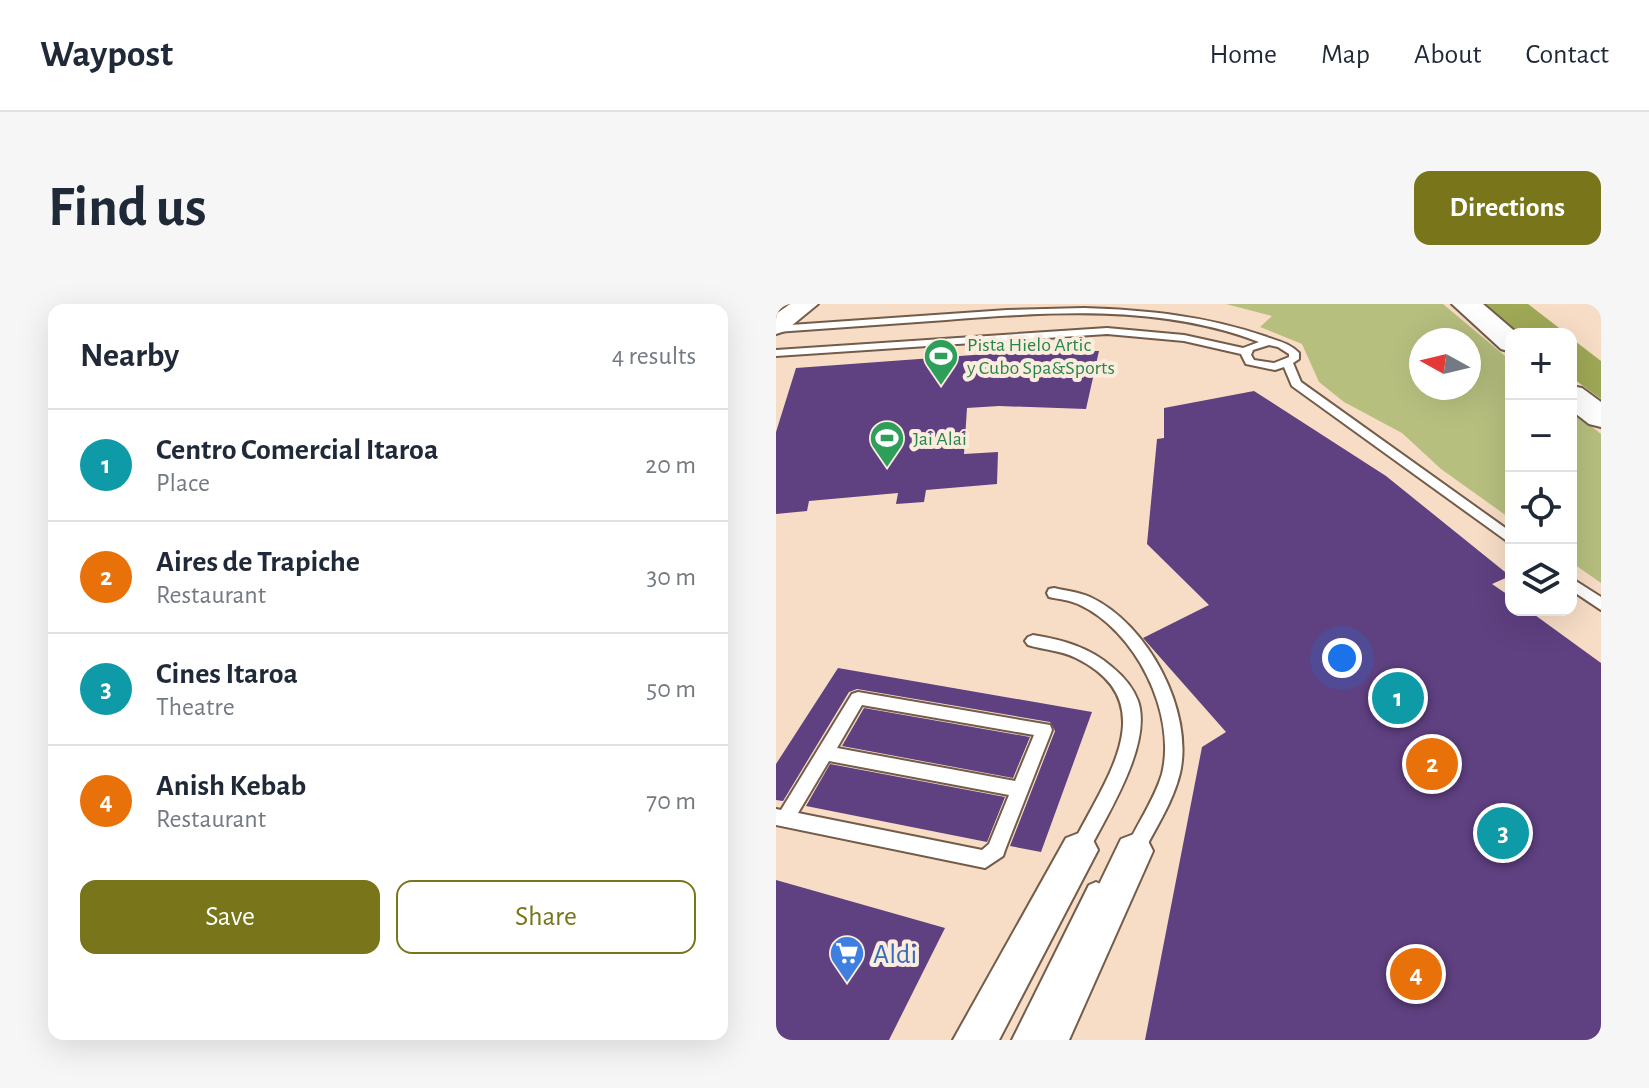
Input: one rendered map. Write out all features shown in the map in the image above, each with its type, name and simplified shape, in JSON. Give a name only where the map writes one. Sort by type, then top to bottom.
[{"type":"main road","points":[[1466,304],[1505,338]]},
{"type":"main road","points":[[1577,399],[1601,417]]},
{"type":"street","points":[[776,327],[806,304]]},
{"type":"street","points":[[1046,1040],[1134,851]]},
{"type":"street","points":[[975,1040],[1084,875]]},
{"type":"lane","points":[[1153,304],[1169,310]]},
{"type":"lane","points":[[776,327],[1111,307],[1169,310],[1225,320],[1250,329],[1269,342]]},
{"type":"lane","points":[[776,353],[1107,331],[1184,338],[1247,352]]},
{"type":"lane","points":[[1269,342],[1281,344],[1294,353],[1294,359],[1288,364],[1262,366],[1250,362],[1247,352],[1257,344],[1269,342]]},
{"type":"lane","points":[[1288,364],[1296,384],[1505,535]]},
{"type":"lane","points":[[1577,587],[1601,605]]},
{"type":"lane","points":[[1054,593],[1089,603],[1113,623],[1143,655],[1167,696],[1175,728],[1171,772],[1134,851]]},
{"type":"lane","points":[[1023,1040],[1084,875],[1122,764],[1131,725],[1131,705],[1119,683],[1095,659],[1062,645],[1033,641]]},
{"type":"lane","points":[[858,698],[1044,730],[996,850],[985,859],[780,818],[824,753],[858,698]]},
{"type":"lane","points":[[824,753],[1020,790]]},
{"type":"lane","points":[[999,1040],[1084,875]]},
{"type":"green space","points":[[1226,304],[1443,304],[1472,328],[1409,328],[1409,400],[1481,400],[1481,336],[1505,356],[1505,515],[1441,469],[1402,433],[1344,402],[1319,382],[1302,344],[1260,327],[1272,316]]},
{"type":"green space","points":[[1479,304],[1528,304],[1559,328],[1507,328]]},
{"type":"green space","points":[[1577,343],[1601,361],[1601,399],[1577,381]]},
{"type":"green space","points":[[1577,415],[1601,434],[1601,583],[1577,566]]},
{"type":"building","points":[[1041,350],[1099,351],[1086,409],[967,408],[964,454],[998,452],[997,484],[926,490],[924,502],[896,504],[898,493],[809,501],[807,511],[776,514],[776,432],[796,368]]},
{"type":"building","points":[[1254,391],[1386,476],[1505,572],[1505,578],[1492,584],[1505,593],[1505,616],[1536,616],[1601,663],[1601,1040],[1145,1040],[1202,747],[1226,732],[1143,638],[1209,605],[1147,544],[1157,439],[1164,438],[1164,408]]},
{"type":"building","points":[[838,668],[1092,712],[1041,852],[1010,846],[1055,731],[1050,722],[857,689],[849,692],[783,801],[776,800],[776,764]]},
{"type":"building","points":[[864,708],[1030,737],[1013,778],[842,746]]},
{"type":"building","points":[[830,764],[1005,797],[987,842],[806,806]]},
{"type":"building","name":"Aldi","points":[[776,880],[945,928],[889,1040],[776,1040]]},
{"type":"place","name":"Pista Hielo Artic y Cubo Spa&Sports","points":[[941,387]]},
{"type":"place","name":"Jai Alai","points":[[887,469]]},
{"type":"place","name":"Centro Comercial Itaroa","points":[[1398,698]]},
{"type":"place","name":"Aires de Trapiche","points":[[1432,764]]},
{"type":"place","name":"Cines Itaroa","points":[[1503,833]]},
{"type":"place","name":"Anish Kebab","points":[[1416,974]]},
{"type":"place","name":"Aldi","points":[[847,984]]}]
